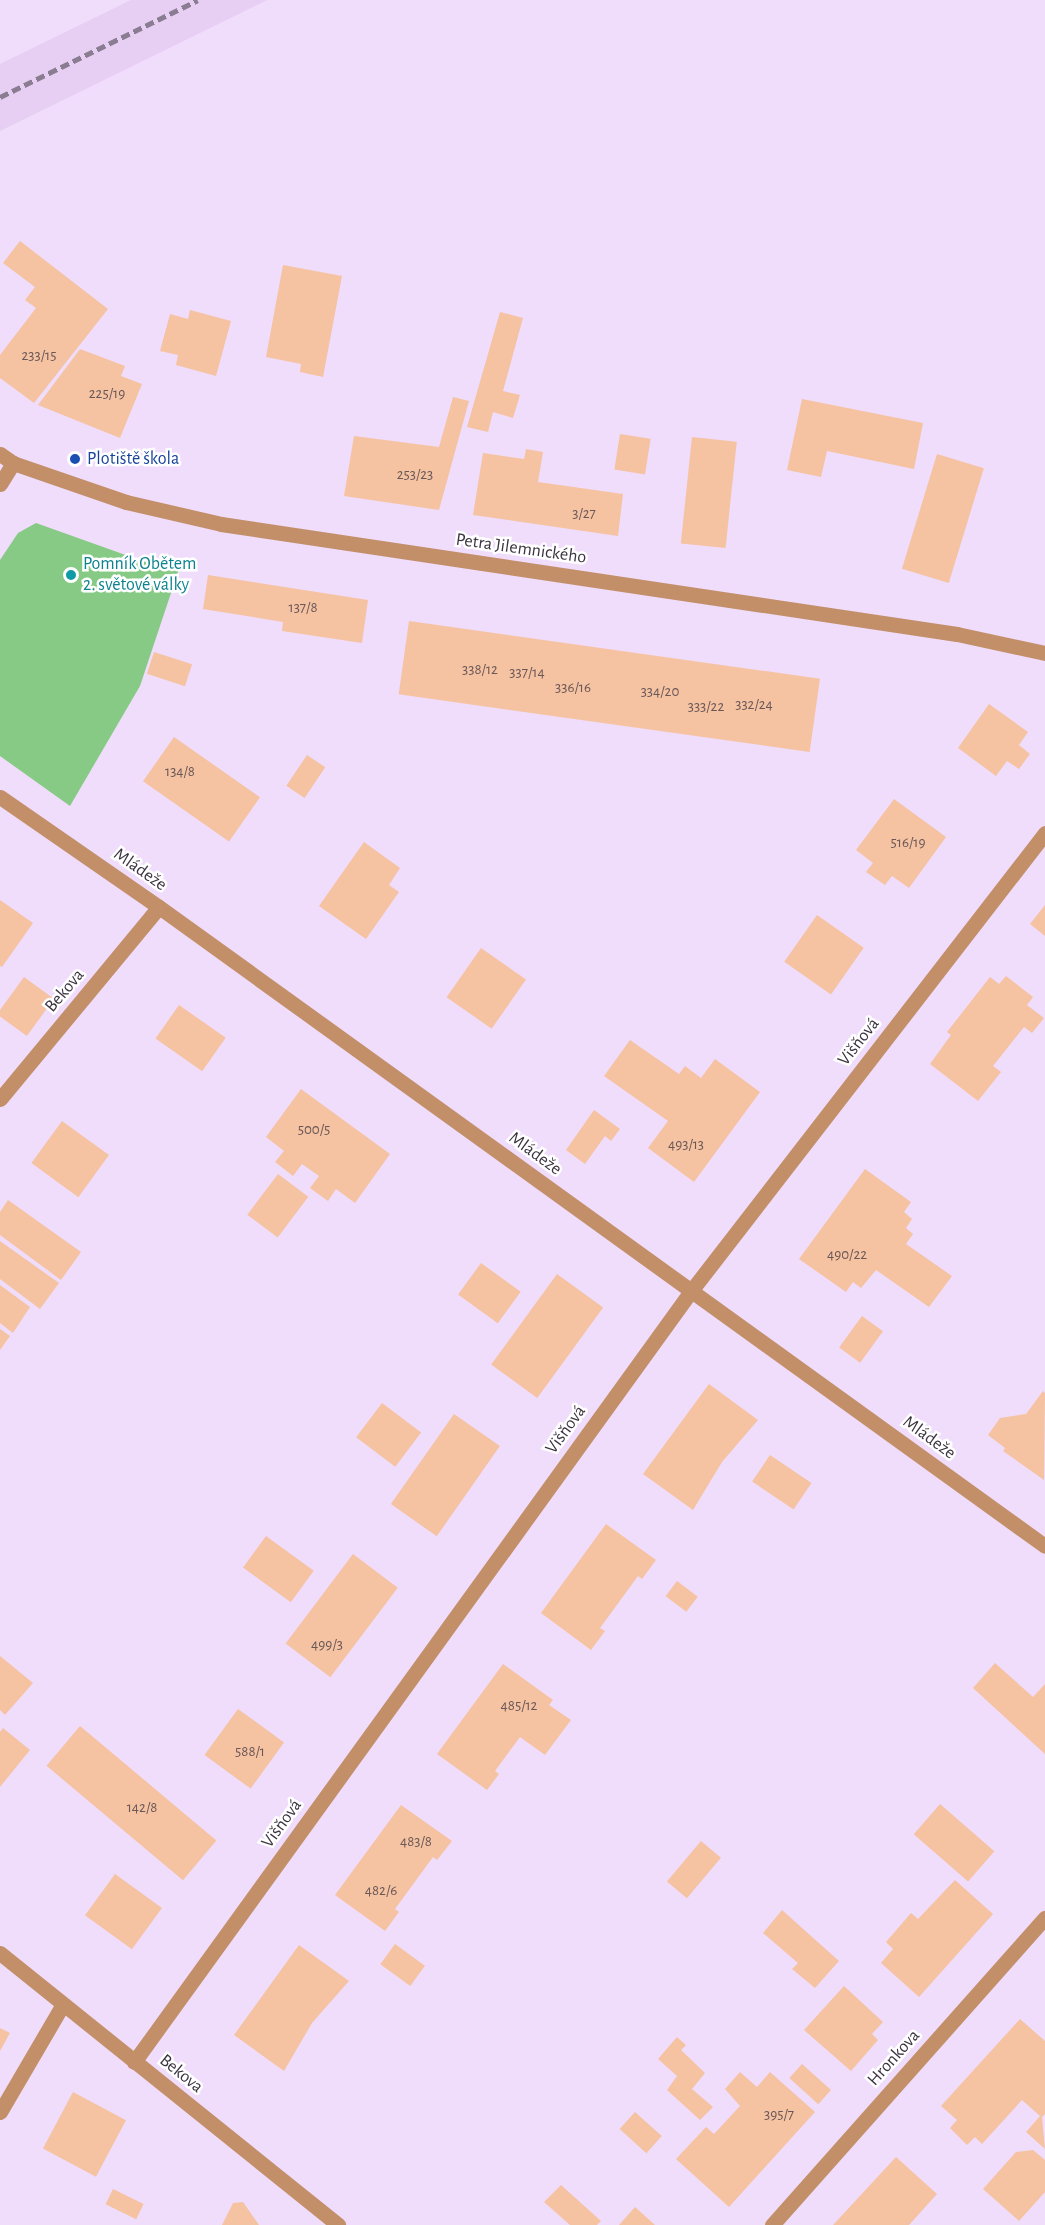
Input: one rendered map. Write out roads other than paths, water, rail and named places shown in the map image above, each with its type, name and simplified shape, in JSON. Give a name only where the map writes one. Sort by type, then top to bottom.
[{"type":"street","name":"Petra Jilemnického","points":[[0,454],[14,463],[126,502],[221,524],[957,634],[1045,653]]},
{"type":"street","points":[[0,484],[14,463]]},
{"type":"street","name":"Mládeže","points":[[0,797],[159,907],[1045,1546]]},
{"type":"street","name":"Višňová","points":[[134,2062],[691,1291],[1045,833]]},
{"type":"street","name":"Bekova","points":[[0,1099],[159,907]]},
{"type":"street","name":"Hronkova","points":[[771,2225],[1045,1918]]},
{"type":"street","name":"Bekova","points":[[0,1953],[62,2006],[338,2225]]},
{"type":"street","points":[[0,2112],[62,2006]]},
{"type":"railway","points":[[0,97],[198,0]]},
{"type":"place","name":"Plotiště škola","points":[[75,459]]},
{"type":"place","name":"Pomník Obětem 2. světové války","points":[[71,575]]}]
